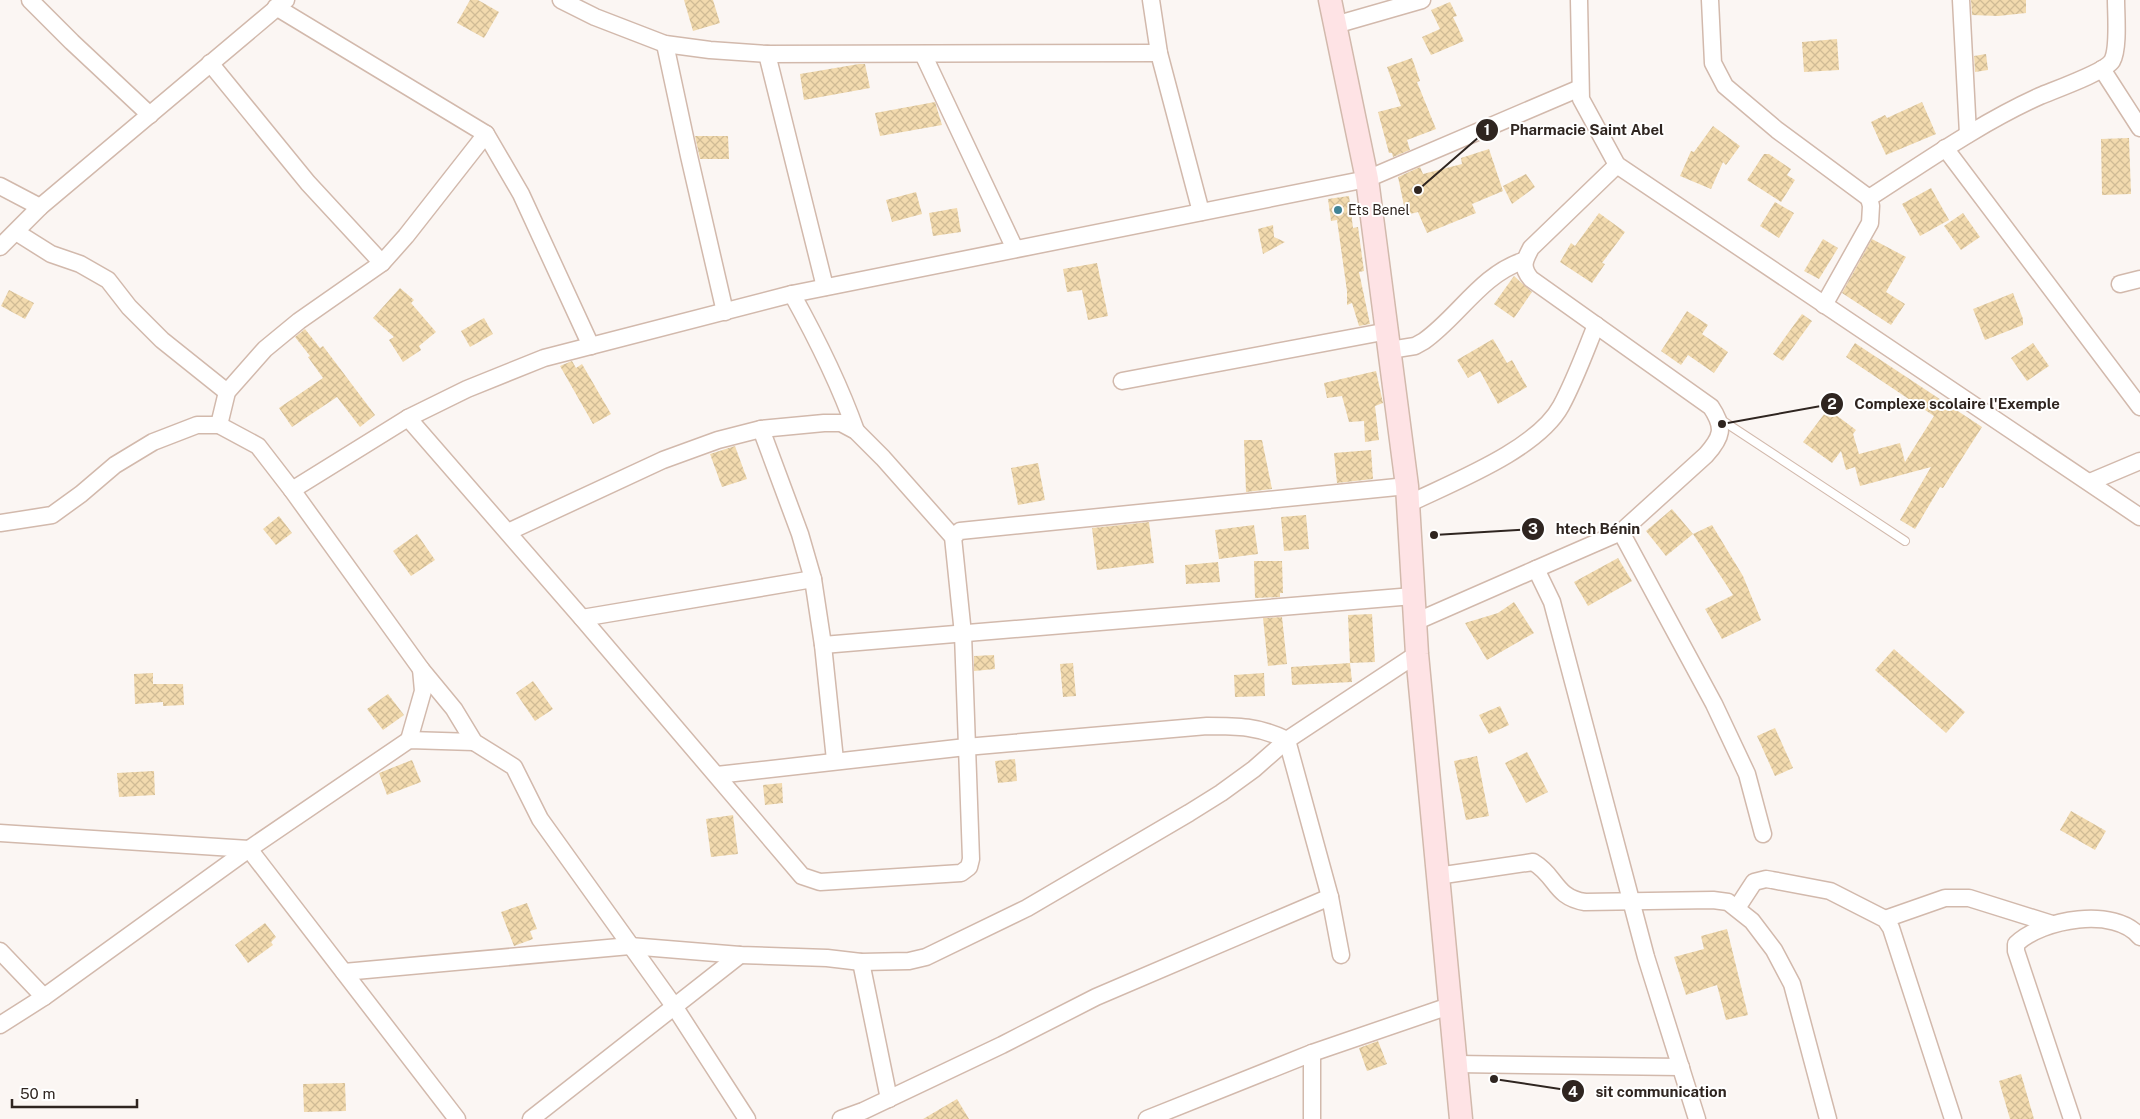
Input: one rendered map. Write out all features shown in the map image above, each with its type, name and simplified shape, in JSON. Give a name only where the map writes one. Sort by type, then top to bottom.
[{"type":"street","points":[[30,0],[72,42],[150,114]]},
{"type":"street","points":[[561,0],[582,5],[665,44],[710,50],[767,54],[1159,53]]},
{"type":"street","points":[[1151,0],[1159,53],[1202,212]]},
{"type":"street","points":[[1330,0],[1367,179],[1408,495],[1417,654],[1461,1119]]},
{"type":"street","points":[[1335,25],[1422,0]]},
{"type":"street","points":[[1579,0],[1581,99],[1617,165],[2140,517]]},
{"type":"street","points":[[1710,0],[1713,63],[1725,86],[1777,130],[1869,198],[1871,206],[1870,223],[1824,305]]},
{"type":"street","points":[[1961,0],[1968,134]]},
{"type":"street","points":[[1869,198],[1968,134],[2037,97],[2102,69],[2112,61],[2115,47],[2116,0]]},
{"type":"street","points":[[0,247],[40,207],[281,3],[486,134],[521,194],[591,346]]},
{"type":"street","points":[[665,44],[688,156],[725,312]]},
{"type":"street","points":[[767,54],[825,287]]},
{"type":"street","points":[[923,54],[1015,249]]},
{"type":"street","points":[[210,64],[308,183],[382,263]]},
{"type":"street","points":[[2102,69],[2140,128]]},
{"type":"street","points":[[292,490],[408,418],[467,389],[536,362],[792,294],[1367,179],[1580,88]]},
{"type":"street","points":[[219,426],[227,392],[265,349],[299,321],[382,263],[406,236],[486,134]]},
{"type":"street","points":[[1945,148],[2140,407]]},
{"type":"street","points":[[1415,622],[1621,532],[1672,488],[1717,442],[1721,430],[1718,418],[1712,407],[1531,279],[1524,270],[1523,261],[1531,248],[1617,165]]},
{"type":"street","points":[[0,186],[40,207]]},
{"type":"street","points":[[16,232],[51,254],[80,264],[108,280],[129,307],[162,340],[227,392]]},
{"type":"street","points":[[1122,381],[1389,340],[1415,346],[1424,342],[1496,275],[1508,266],[1523,261]]},
{"type":"street","points":[[2120,284],[2140,279]]},
{"type":"street","points":[[792,294],[830,364],[856,431]]},
{"type":"street","points":[[953,537],[960,531],[1408,495],[1492,464],[1532,438],[1548,424],[1561,407],[1596,325]]},
{"type":"street","points":[[408,418],[802,876],[820,882],[961,873],[969,868],[971,859],[963,634],[953,537],[883,458],[856,431],[841,423],[832,423],[761,430],[718,440],[663,460],[508,532]]},
{"type":"street","points":[[0,523],[52,515],[81,494],[115,465],[153,442],[197,425],[219,426],[258,446],[421,669],[454,709],[474,742],[514,767],[540,819],[674,1006],[747,1119]]},
{"type":"street","points":[[761,430],[800,534],[813,579],[823,645],[835,760]]},
{"type":"street","points":[[2090,482],[2140,461]]},
{"type":"street","points":[[1621,532],[1714,704],[1747,774],[1763,834]]},
{"type":"street","points":[[1536,569],[1552,602],[1646,957],[1697,1119]]},
{"type":"street","points":[[582,618],[813,579]]},
{"type":"street","points":[[823,645],[1414,596]]},
{"type":"street","points":[[344,972],[630,946],[740,955],[827,958],[861,962],[909,961],[926,957],[1027,908],[1221,793],[1254,769],[1287,740],[1417,654]]},
{"type":"street","points":[[409,740],[423,691],[421,669]]},
{"type":"street","points":[[716,775],[835,760],[1207,726],[1241,726],[1269,731],[1287,740],[1330,897],[1341,955]]},
{"type":"street","points":[[0,1025],[44,997],[249,849],[409,740],[474,742]]},
{"type":"street","points":[[0,833],[249,849],[457,1119]]},
{"type":"street","points":[[1437,876],[1533,862],[1544,868],[1562,894],[1572,900],[1585,902],[1714,900],[1728,902],[1752,921],[1774,950],[1792,984],[1828,1119]]},
{"type":"street","points":[[1737,908],[1754,882],[1766,879],[1830,891],[1885,919],[1891,928],[1953,1119]]},
{"type":"street","points":[[841,1119],[889,1099],[1002,1046],[1096,997],[1330,897]]},
{"type":"street","points":[[1885,919],[1945,898],[1969,898],[2052,924]]},
{"type":"street","points":[[2072,1119],[2016,951],[2016,944],[2024,936],[2052,924],[2100,918],[2124,924],[2140,937]]},
{"type":"street","points":[[0,951],[44,997]]},
{"type":"street","points":[[531,1119],[740,955]]},
{"type":"street","points":[[861,962],[889,1099]]},
{"type":"street","points":[[1155,1117],[1312,1053],[1449,1006]]},
{"type":"street","points":[[1312,1053],[1312,1119]]},
{"type":"street","points":[[1456,1064],[1681,1067]]},
{"type":"lane","points":[[1718,418],[1906,541]]},
{"type":"building","points":[[470,0],[478,0],[499,12],[484,38],[457,23]]},
{"type":"building","points":[[684,0],[713,0],[720,23],[693,31]]},
{"type":"building","points":[[1971,0],[2026,0],[2026,13],[1998,16],[1972,15]]},
{"type":"building","points":[[1450,2],[1457,16],[1453,17],[1464,41],[1431,55],[1422,37],[1440,29],[1431,10]]},
{"type":"building","points":[[1837,39],[1839,70],[1804,72],[1802,42]]},
{"type":"building","points":[[1986,54],[1988,70],[1975,72],[1974,56]]},
{"type":"building","points":[[1412,58],[1420,81],[1417,82],[1436,129],[1407,140],[1410,150],[1393,157],[1392,153],[1389,153],[1378,112],[1401,106],[1387,67]]},
{"type":"building","points":[[865,64],[870,88],[804,100],[800,74]]},
{"type":"building","points":[[935,102],[942,125],[880,136],[875,113]]},
{"type":"building","points":[[1922,102],[1936,134],[1886,155],[1871,122],[1885,115],[1887,118]]},
{"type":"building","points":[[1713,126],[1740,146],[1726,165],[1723,162],[1711,189],[1680,176],[1691,151],[1694,152]]},
{"type":"building","points":[[695,136],[728,136],[729,159],[700,159]]},
{"type":"building","points":[[2129,138],[2131,194],[2102,195],[2101,139]]},
{"type":"building","points":[[1489,149],[1503,191],[1472,204],[1476,213],[1427,233],[1418,212],[1406,215],[1398,177],[1420,167],[1423,174],[1462,164],[1461,158]]},
{"type":"building","points":[[1764,154],[1769,154],[1791,169],[1787,175],[1795,180],[1781,202],[1747,180]]},
{"type":"building","points":[[1526,174],[1535,187],[1512,204],[1503,186]]},
{"type":"building","points":[[1931,188],[1949,220],[1920,236],[1902,204]]},
{"type":"building","points":[[916,192],[922,214],[892,222],[886,200]]},
{"type":"building","points":[[1349,196],[1353,228],[1358,227],[1364,271],[1359,272],[1370,324],[1359,326],[1352,303],[1347,305],[1347,291],[1337,220],[1331,221],[1328,199]]},
{"type":"building","points":[[1775,202],[1794,213],[1779,238],[1760,226]]},
{"type":"building","points":[[957,208],[961,232],[933,236],[929,213]]},
{"type":"building","points":[[1599,213],[1625,232],[1602,263],[1605,264],[1592,283],[1560,262],[1571,243],[1575,246]]},
{"type":"building","points":[[1963,213],[1980,237],[1961,250],[1944,226]]},
{"type":"building","points":[[1273,225],[1274,237],[1285,242],[1263,254],[1258,229]]},
{"type":"building","points":[[1823,239],[1838,248],[1819,279],[1804,271]]},
{"type":"building","points":[[1872,239],[1906,257],[1886,292],[1905,304],[1891,325],[1842,293]]},
{"type":"building","points":[[1097,263],[1108,316],[1088,320],[1082,290],[1067,292],[1063,269]]},
{"type":"building","points":[[1514,276],[1532,292],[1514,318],[1494,304]]},
{"type":"building","points":[[400,288],[414,300],[411,303],[436,332],[419,346],[421,350],[403,362],[389,340],[394,337],[373,318]]},
{"type":"building","points":[[9,290],[34,303],[25,319],[1,306]]},
{"type":"building","points":[[2013,293],[2023,319],[2023,325],[1985,340],[1973,309]]},
{"type":"building","points":[[1687,311],[1708,325],[1702,334],[1728,352],[1714,373],[1688,355],[1681,365],[1661,351]]},
{"type":"building","points":[[1802,314],[1812,321],[1783,361],[1773,354]]},
{"type":"building","points":[[484,318],[493,334],[470,347],[461,331]]},
{"type":"building","points":[[305,329],[320,348],[323,346],[375,415],[360,427],[337,397],[292,427],[279,408],[323,378],[308,357],[310,356],[295,337]]},
{"type":"building","points":[[1493,339],[1507,363],[1512,360],[1527,387],[1498,404],[1480,371],[1468,378],[1457,360]]},
{"type":"building","points":[[1855,343],[1982,427],[1943,488],[1940,487],[1915,529],[1900,520],[1931,467],[1860,486],[1855,467],[1846,470],[1841,451],[1832,463],[1803,442],[1828,409],[1856,430],[1853,434],[1859,454],[1900,443],[1905,462],[1934,416],[1846,357]]},
{"type":"building","points":[[2033,343],[2049,366],[2027,381],[2011,358]]},
{"type":"building","points":[[572,361],[576,368],[582,364],[611,414],[593,424],[560,366]]},
{"type":"building","points":[[1376,371],[1383,403],[1375,406],[1379,440],[1365,442],[1364,421],[1349,422],[1342,396],[1327,398],[1324,383]]},
{"type":"building","points":[[1244,440],[1262,440],[1272,489],[1246,492]]},
{"type":"building","points":[[735,446],[747,479],[722,487],[710,454]]},
{"type":"building","points":[[1371,450],[1373,479],[1337,483],[1334,453]]},
{"type":"building","points":[[1038,463],[1045,500],[1018,505],[1011,468]]},
{"type":"building","points":[[1672,509],[1693,534],[1666,556],[1646,531]]},
{"type":"building","points":[[1306,515],[1309,549],[1284,551],[1281,517]]},
{"type":"building","points":[[279,516],[292,533],[276,545],[263,529]]},
{"type":"building","points":[[1149,522],[1154,563],[1097,570],[1092,528]]},
{"type":"building","points":[[1254,525],[1258,554],[1219,559],[1215,530]]},
{"type":"building","points":[[1712,525],[1743,576],[1761,620],[1722,639],[1705,609],[1733,595],[1693,534]]},
{"type":"building","points":[[417,534],[435,560],[411,576],[393,551]]},
{"type":"building","points":[[1618,558],[1632,581],[1588,606],[1574,582]]},
{"type":"building","points":[[1254,561],[1282,561],[1283,593],[1280,593],[1280,597],[1255,598]]},
{"type":"building","points":[[1218,562],[1220,582],[1186,584],[1185,565]]},
{"type":"building","points":[[1514,602],[1534,633],[1487,660],[1465,623],[1498,613]]},
{"type":"building","points":[[1372,614],[1375,662],[1350,663],[1348,615]]},
{"type":"building","points":[[1282,617],[1287,664],[1268,666],[1263,618]]},
{"type":"building","points":[[1894,649],[1965,712],[1946,733],[1875,670]]},
{"type":"building","points":[[994,655],[995,669],[974,671],[974,656]]},
{"type":"building","points":[[1073,663],[1076,696],[1063,697],[1060,664]]},
{"type":"building","points":[[1350,663],[1352,682],[1292,685],[1291,667]]},
{"type":"building","points":[[153,673],[153,684],[183,684],[184,705],[163,706],[163,702],[135,704],[134,674]]},
{"type":"building","points":[[1264,673],[1265,696],[1235,697],[1234,675]]},
{"type":"building","points":[[533,681],[553,709],[535,721],[516,693]]},
{"type":"building","points":[[388,694],[404,715],[383,730],[367,709]]},
{"type":"building","points":[[1500,706],[1509,725],[1489,734],[1479,715]]},
{"type":"building","points":[[1775,728],[1793,768],[1775,776],[1757,736]]},
{"type":"building","points":[[1527,752],[1548,792],[1526,803],[1505,763]]},
{"type":"building","points":[[1477,756],[1489,816],[1466,820],[1454,761]]},
{"type":"building","points":[[1015,759],[1017,781],[998,783],[995,761]]},
{"type":"building","points":[[412,760],[421,782],[387,795],[379,773]]},
{"type":"building","points":[[154,771],[155,795],[119,797],[117,773]]},
{"type":"building","points":[[782,783],[783,803],[765,805],[763,785]]},
{"type":"building","points":[[2071,811],[2106,831],[2095,850],[2060,830]]},
{"type":"building","points":[[733,815],[738,854],[711,857],[706,819]]},
{"type":"building","points":[[527,903],[537,929],[530,931],[533,939],[514,946],[501,912]]},
{"type":"building","points":[[265,923],[276,937],[271,942],[273,945],[248,963],[235,945]]},
{"type":"building","points":[[1727,929],[1748,1015],[1726,1020],[1717,985],[1686,995],[1674,957],[1704,949],[1701,936]]},
{"type":"building","points":[[1378,1041],[1387,1064],[1367,1071],[1359,1048]]},
{"type":"building","points":[[2021,1074],[2034,1119],[2010,1119],[1999,1081]]},
{"type":"building","points":[[345,1083],[346,1111],[304,1112],[303,1084]]},
{"type":"building","points":[[957,1099],[969,1119],[923,1119]]},
{"type":"place","name":"Pharmacie Saint Abel","points":[[1418,190]]},
{"type":"place","name":"Ets Benel","points":[[1338,210]]},
{"type":"place","name":"Complexe scolaire l'Exemple","points":[[1722,424]]},
{"type":"place","name":"htech Bénin","points":[[1434,535]]},
{"type":"place","name":"sit communication","points":[[1494,1079]]}]
